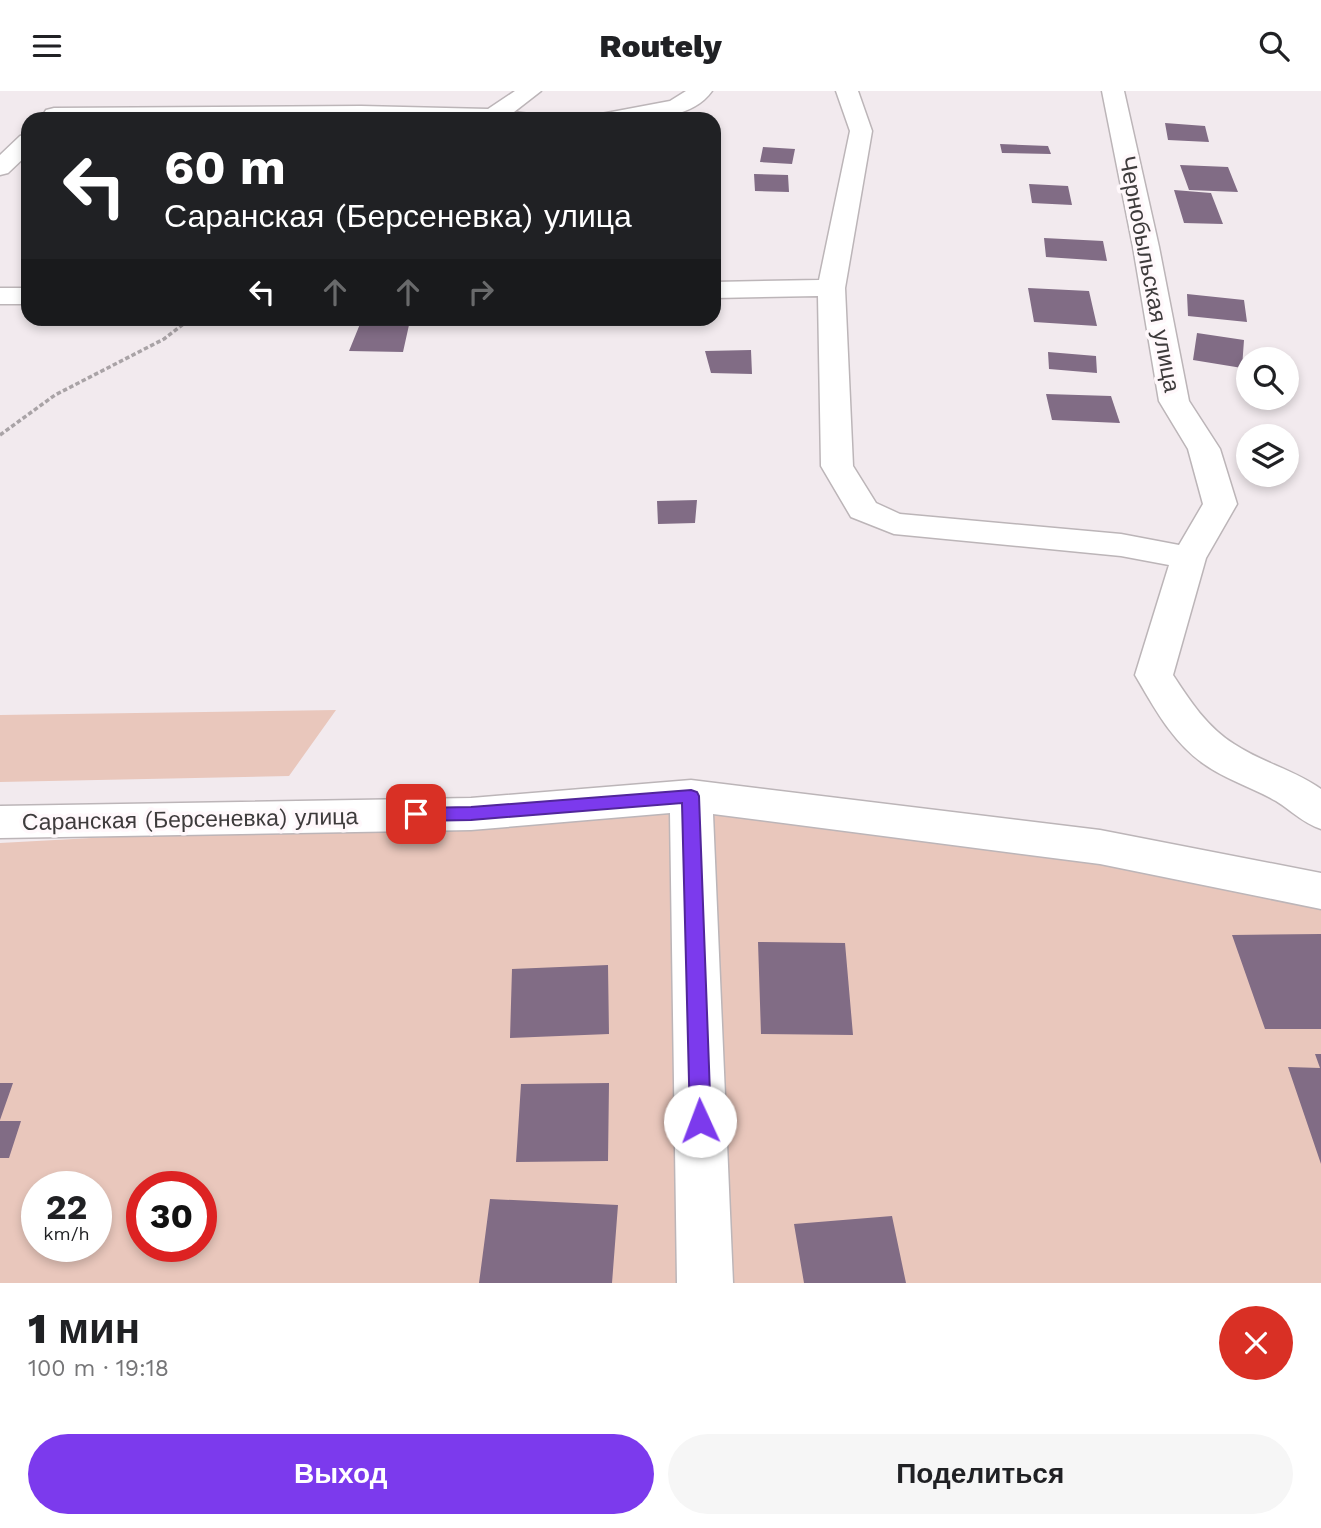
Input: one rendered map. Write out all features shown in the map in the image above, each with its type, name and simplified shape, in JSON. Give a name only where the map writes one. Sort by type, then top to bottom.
[{"type":"street","points":[[54,112],[62,91]]},
{"type":"street","points":[[499,112],[530,91]]},
{"type":"street","points":[[646,112],[677,106],[701,91]]},
{"type":"street","points":[[847,91],[861,131],[831,288],[837,465],[863,510],[894,524],[1121,545],[1189,558]]},
{"type":"street","name":"Чернобыльская улица","points":[[1113,91],[1146,247],[1174,401],[1204,449],[1220,504],[1189,558],[1154,675],[1176,711],[1197,737],[1231,762],[1275,780],[1321,814]]},
{"type":"street","points":[[0,168],[21,148]]},
{"type":"street","points":[[721,290],[831,288]]},
{"type":"street","points":[[0,296],[21,296]]},
{"type":"street","points":[[691,796],[705,1283]]},
{"type":"street","name":"Саранская (Берсеневка) улица","points":[[0,822],[471,814],[691,796],[1100,847],[1321,891]]},
{"type":"path","points":[[0,435],[40,404],[100,371],[164,341],[182,326]]},
{"type":"shaded area","points":[[336,710],[289,776],[0,782],[0,715]]},
{"type":"shaded area","points":[[749,802],[1321,903],[1321,1283],[0,1283],[0,843]]},
{"type":"building","points":[[1165,123],[1205,126],[1209,142],[1168,140]]},
{"type":"building","points":[[1000,144],[1048,146],[1051,154],[1002,153]]},
{"type":"building","points":[[763,147],[795,149],[792,164],[760,162]]},
{"type":"building","points":[[1180,165],[1228,167],[1238,192],[1189,190]]},
{"type":"building","points":[[754,174],[788,175],[789,192],[755,191]]},
{"type":"building","points":[[1029,184],[1068,186],[1072,205],[1032,203]]},
{"type":"building","points":[[1174,190],[1211,193],[1223,224],[1184,223]]},
{"type":"building","points":[[1044,238],[1103,241],[1107,261],[1046,257]]},
{"type":"building","points":[[1028,288],[1089,291],[1097,326],[1034,322]]},
{"type":"building","points":[[1187,294],[1244,300],[1247,322],[1188,316]]},
{"type":"building","points":[[359,326],[409,326],[403,352],[349,351]]},
{"type":"building","points":[[1197,333],[1244,340],[1244,347],[1236,347],[1236,367],[1193,360]]},
{"type":"building","points":[[751,350],[752,374],[711,373],[705,351]]},
{"type":"building","points":[[1048,352],[1096,356],[1097,373],[1049,369]]},
{"type":"building","points":[[1046,394],[1111,396],[1120,423],[1052,420]]},
{"type":"building","points":[[697,500],[695,523],[658,524],[657,501]]},
{"type":"building","points":[[1321,934],[1321,1029],[1265,1029],[1232,935]]},
{"type":"building","points":[[758,942],[845,943],[853,1035],[761,1034]]},
{"type":"building","points":[[608,965],[609,1034],[510,1038],[512,969]]},
{"type":"building","points":[[1315,1054],[1321,1054],[1321,1164],[1288,1067],[1320,1068]]},
{"type":"building","points":[[0,1083],[13,1083],[0,1120]]},
{"type":"building","points":[[609,1083],[608,1161],[516,1162],[521,1084]]},
{"type":"building","points":[[0,1121],[21,1121],[9,1158],[0,1158]]},
{"type":"building","points":[[490,1199],[618,1205],[612,1283],[479,1283]]},
{"type":"building","points":[[892,1216],[906,1283],[804,1283],[794,1224]]},
{"type":"route","points":[[416,814],[471,814],[691,796],[700,1121]]}]
